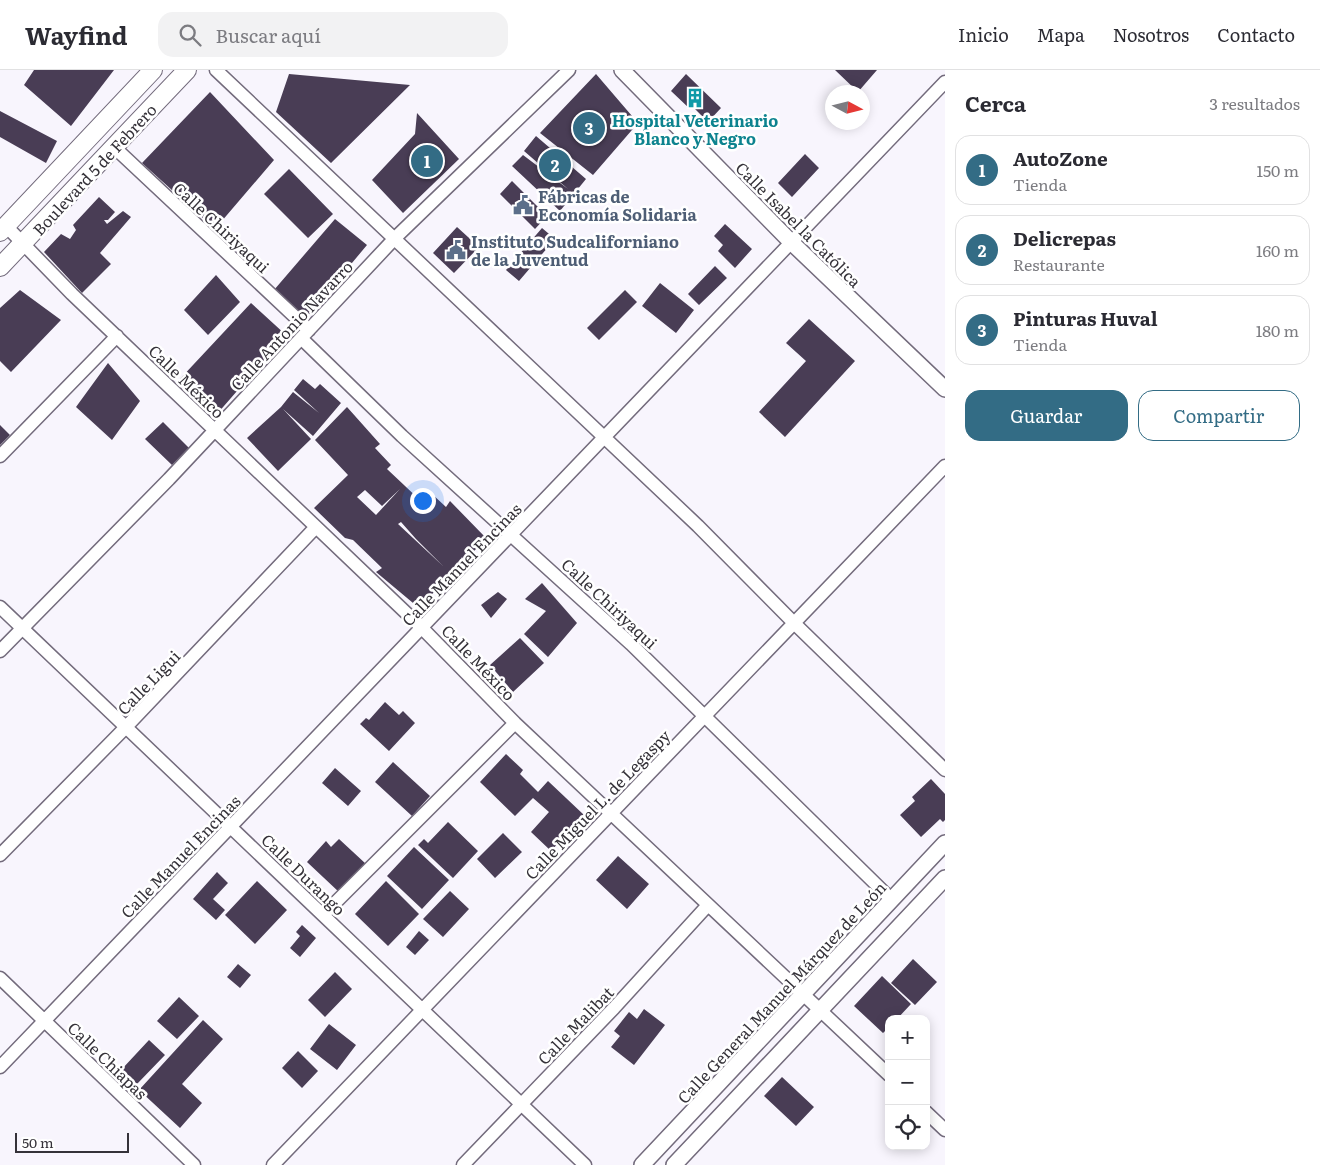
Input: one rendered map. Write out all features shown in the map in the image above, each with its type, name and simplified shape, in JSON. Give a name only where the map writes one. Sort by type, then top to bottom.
[{"type":"main road","name":"Boulevard 5 de Febrero","points":[[3,229],[153,70]]},
{"type":"main road","name":"Boulevard 5 de Febrero","points":[[0,267],[187,70]]},
{"type":"street","points":[[216,70],[698,526],[794,623],[945,770]]},
{"type":"street","name":"Calle Antonio Navarro","points":[[0,652],[132,518],[395,238],[569,70]]},
{"type":"street","name":"Calle Isabel la Católica","points":[[610,70],[626,75],[791,242],[945,390]]},
{"type":"street","name":"Calle Manuel Encinas","points":[[0,1067],[945,82]]},
{"type":"street","name":"Calle Chiriyaqui","points":[[114,147],[305,334],[402,436],[510,535],[529,549],[631,644],[891,899]]},
{"type":"street","name":"Calle México","points":[[3,229],[23,244],[214,430],[422,628],[515,722],[885,1071]]},
{"type":"street","points":[[0,456],[117,336]]},
{"type":"street","name":"Calle Miguel L. de Legaspy","points":[[273,1165],[945,466]]},
{"type":"street","name":"Calle Ligui","points":[[0,855],[126,727],[316,528]]},
{"type":"street","name":"Calle Durango","points":[[0,607],[585,1165]]},
{"type":"street","points":[[323,915],[515,722]]},
{"type":"street","name":"Calle General Manuel Márquez de León","points":[[642,1165],[945,843]]},
{"type":"street","points":[[674,1165],[945,878]]},
{"type":"street","name":"Calle Malibat","points":[[463,1165],[614,1008],[708,905]]},
{"type":"street","name":"Calle Chiapas","points":[[0,978],[194,1165]]},
{"type":"street","points":[[930,1116],[945,1130]]},
{"type":"building","points":[[34,70],[114,70],[71,126],[24,85]]},
{"type":"building","points":[[835,70],[877,70],[864,85],[851,85]]},
{"type":"building","points":[[289,74],[410,85],[331,163],[276,112]]},
{"type":"building","points":[[596,74],[638,123],[593,175],[540,133]]},
{"type":"building","name":"Hospital Veterinario Blanco y Negro","points":[[686,74],[721,108],[708,122],[692,106],[690,109],[671,91]]},
{"type":"building","points":[[210,92],[274,160],[215,229],[142,163]]},
{"type":"building","points":[[0,111],[57,141],[46,163],[0,137]]},
{"type":"building","points":[[417,113],[459,159],[403,213],[372,180],[415,134]]},
{"type":"building","points":[[536,136],[586,179],[560,211],[512,166],[523,155],[568,189],[524,151]]},
{"type":"building","points":[[805,154],[819,168],[792,197],[778,183]]},
{"type":"building","points":[[289,169],[333,214],[308,238],[264,194]]},
{"type":"building","name":"Fábricas de Economía Solidaria","points":[[512,181],[547,216],[535,229],[500,194]]},
{"type":"building","points":[[99,197],[115,212],[108,220],[104,220],[107,224],[123,211],[131,217],[100,253],[111,264],[82,293],[44,252],[61,234],[70,239],[76,230],[73,225]]},
{"type":"building","points":[[335,219],[367,245],[306,318],[274,290]]},
{"type":"building","points":[[725,224],[752,249],[735,268],[718,251],[723,245],[714,236]]},
{"type":"building","name":"Instituto Sudcaliforniano de la Juventud","points":[[457,227],[479,247],[454,273],[433,253]]},
{"type":"building","points":[[542,228],[555,239],[519,281],[506,270]]},
{"type":"building","points":[[715,266],[727,278],[699,305],[688,294]]},
{"type":"building","points":[[216,275],[240,302],[208,335],[184,310]]},
{"type":"building","points":[[660,283],[694,310],[676,333],[642,306]]},
{"type":"building","points":[[20,290],[61,320],[11,372],[0,361],[0,308]]},
{"type":"building","points":[[625,290],[637,302],[599,340],[587,328]]},
{"type":"building","points":[[251,303],[286,335],[217,414],[179,380]]},
{"type":"building","points":[[809,319],[855,361],[785,437],[759,412],[806,361],[786,343]]},
{"type":"building","points":[[108,363],[140,401],[112,440],[76,407]]},
{"type":"building","points":[[303,379],[315,389],[320,384],[341,403],[313,436],[283,409],[311,439],[278,471],[247,438],[281,407],[293,392],[319,413],[294,390]]},
{"type":"building","points":[[347,407],[380,444],[375,448],[391,465],[387,469],[422,502],[431,493],[446,507],[450,501],[486,538],[465,561],[462,557],[453,575],[451,574],[419,608],[376,572],[382,568],[353,540],[345,538],[314,508],[348,475],[315,440]],"holes":[[[400,489],[376,515],[357,497],[365,490],[382,506]],[[401,522],[416,539],[443,566],[398,524]]]},
{"type":"building","points":[[163,422],[189,448],[172,465],[145,439]]},
{"type":"building","points":[[0,425],[10,435],[0,445]]},
{"type":"building","points":[[542,583],[577,623],[548,657],[524,634],[546,611],[525,599]]},
{"type":"building","points":[[498,592],[507,599],[491,618],[481,605]]},
{"type":"building","points":[[520,638],[544,663],[513,692],[490,665]]},
{"type":"building","points":[[385,702],[399,715],[403,711],[415,723],[389,751],[360,724],[366,718],[369,720]]},
{"type":"building","points":[[506,754],[523,770],[520,774],[538,792],[548,781],[584,815],[551,851],[531,832],[549,812],[533,798],[515,816],[480,782]]},
{"type":"building","points":[[393,762],[430,796],[412,816],[375,782]]},
{"type":"building","points":[[335,768],[361,791],[348,806],[322,783]]},
{"type":"building","points":[[931,779],[945,794],[945,820],[943,822],[940,819],[921,837],[900,815],[915,801],[912,797]]},
{"type":"building","points":[[448,822],[478,851],[453,878],[418,845],[424,839],[428,843]]},
{"type":"building","points":[[503,833],[522,852],[495,878],[477,859]]},
{"type":"building","points":[[339,839],[366,864],[340,893],[307,862],[326,841],[331,847]]},
{"type":"building","points":[[414,847],[449,880],[422,909],[387,876]]},
{"type":"building","points":[[618,856],[649,884],[627,909],[596,880]]},
{"type":"building","points":[[217,872],[228,883],[213,899],[225,910],[216,920],[193,899]]},
{"type":"building","points":[[257,881],[287,910],[255,944],[225,915]]},
{"type":"building","points":[[386,881],[419,914],[388,946],[355,914]]},
{"type":"building","points":[[450,891],[469,909],[443,937],[423,919]]},
{"type":"building","points":[[302,925],[316,938],[300,957],[290,948],[300,936],[296,932]]},
{"type":"building","points":[[419,931],[429,940],[415,955],[406,947]]},
{"type":"building","points":[[913,959],[937,982],[915,1005],[891,983]]},
{"type":"building","points":[[238,964],[251,975],[240,988],[227,977]]},
{"type":"building","points":[[335,972],[352,989],[325,1017],[308,1000]]},
{"type":"building","points":[[882,976],[911,1004],[901,1015],[885,1015],[885,1031],[883,1033],[854,1006]]},
{"type":"building","points":[[179,997],[199,1016],[177,1039],[157,1021]]},
{"type":"building","points":[[644,1009],[665,1025],[634,1065],[611,1047],[620,1036],[614,1031],[629,1012],[637,1019]]},
{"type":"building","points":[[203,1020],[223,1039],[182,1084],[202,1103],[180,1128],[139,1090]]},
{"type":"building","points":[[329,1024],[356,1045],[337,1070],[310,1049]]},
{"type":"building","points":[[149,1040],[165,1055],[137,1084],[122,1069]]},
{"type":"building","points":[[298,1051],[318,1071],[302,1088],[282,1068]]},
{"type":"building","points":[[782,1077],[814,1107],[796,1126],[764,1096]]},
{"type":"place","name":"Hospital Veterinario Blanco y Negro","points":[[695,98]]},
{"type":"place","name":"Pinturas Huval","points":[[589,128]]},
{"type":"place","name":"AutoZone","points":[[427,161]]},
{"type":"place","name":"Delicrepas","points":[[555,165]]},
{"type":"place","name":"Fábricas de Economía Solidaria","points":[[523,205]]},
{"type":"place","name":"Instituto Sudcaliforniano de la Juventud","points":[[456,250]]}]
